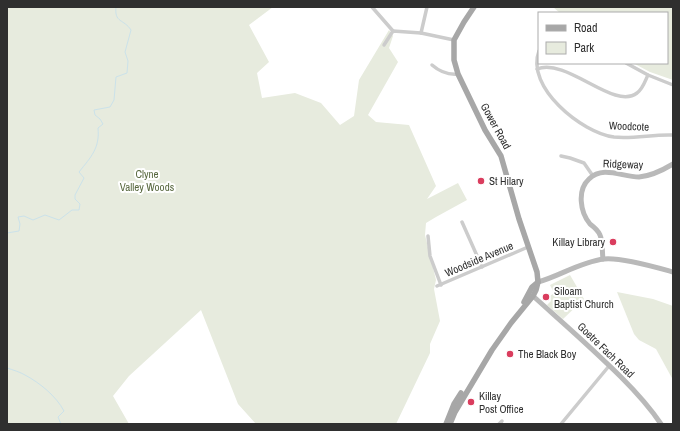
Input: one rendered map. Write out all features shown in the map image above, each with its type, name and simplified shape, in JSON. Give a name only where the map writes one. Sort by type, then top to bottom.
[{"type":"main road","name":"Gower Road","points":[[474,7],[454,40],[454,60],[458,74],[485,130],[501,156],[528,248],[537,272],[538,282]]},
{"type":"main road","points":[[450,424],[458,405],[492,350],[532,296],[536,290],[538,282]]},
{"type":"main road","points":[[511,323],[532,287],[538,282]]},
{"type":"main road","points":[[446,424],[458,397],[486,356],[492,350]]},
{"type":"street","points":[[372,7],[393,32],[421,33],[454,40]]},
{"type":"street","points":[[421,33],[427,7]]},
{"type":"street","points":[[384,45],[393,32]]},
{"type":"street","points":[[538,54],[536,60],[537,69],[546,67],[557,69],[581,78],[603,91],[618,95],[632,96],[639,92],[648,75]]},
{"type":"street","points":[[436,69],[439,64]]},
{"type":"street","points":[[628,64],[648,75],[673,85]]},
{"type":"street","points":[[432,65],[436,69],[451,75],[458,74]]},
{"type":"street","name":"Woodcote","points":[[537,69],[546,89],[566,114],[591,129],[613,137],[673,135]]},
{"type":"street","points":[[561,156],[584,163],[593,176]]},
{"type":"street","name":"Ridgeway","points":[[603,259],[601,236],[587,218],[582,200],[583,187],[588,180],[599,173],[606,172],[640,176],[656,172],[673,164]]},
{"type":"street","points":[[462,222],[482,268]]},
{"type":"street","name":"Woodside Avenue","points":[[428,236],[430,256],[439,285],[528,248]]},
{"type":"street","points":[[538,282],[570,269],[603,259],[623,260],[673,272]]},
{"type":"street","name":"Goetre Fach Road","points":[[532,296],[590,347],[646,403],[661,424]]},
{"type":"street","points":[[564,423],[609,366]]},
{"type":"green space","name":"Clyne Valley Woods","points":[[7,7],[273,7],[249,25],[269,62],[257,73],[262,98],[295,93],[321,103],[340,125],[354,116],[359,80],[389,30],[393,36],[389,48],[398,62],[368,115],[376,122],[409,125],[436,186],[427,199],[458,183],[467,200],[426,223],[425,235],[436,280],[434,289],[440,321],[430,344],[430,353],[396,424],[256,424],[238,404],[201,310],[129,376],[113,396],[129,424],[7,424]]},
{"type":"green space","points":[[553,7],[673,7],[673,80],[650,72],[635,64],[668,64],[668,12],[559,12]]},
{"type":"green space","points":[[570,275],[584,299],[563,319],[547,305],[551,301],[550,296],[554,293],[550,285]]},
{"type":"green space","points":[[617,292],[653,299],[673,306],[673,380],[656,349],[639,340],[634,334]]},
{"type":"waterway","points":[[7,233],[19,231],[20,224],[18,217],[24,216],[33,220],[45,215],[59,220],[72,210],[79,210],[80,204],[75,199],[75,195],[84,178],[79,172],[94,152],[98,141],[98,128],[103,124],[95,115],[94,110],[110,107],[114,100],[116,77],[127,73],[128,61],[125,52],[131,30],[118,18],[116,7]]},
{"type":"waterway","points":[[7,368],[31,378],[52,395],[64,411],[58,417],[61,424]]},
{"type":"place","name":"St Hilary","points":[[481,181]]},
{"type":"place","name":"Killay Library","points":[[613,242]]},
{"type":"place","name":"Siloam Baptist Church","points":[[546,297]]},
{"type":"place","name":"The Black Boy","points":[[510,354]]},
{"type":"place","name":"Killay Post Office","points":[[471,402]]}]
